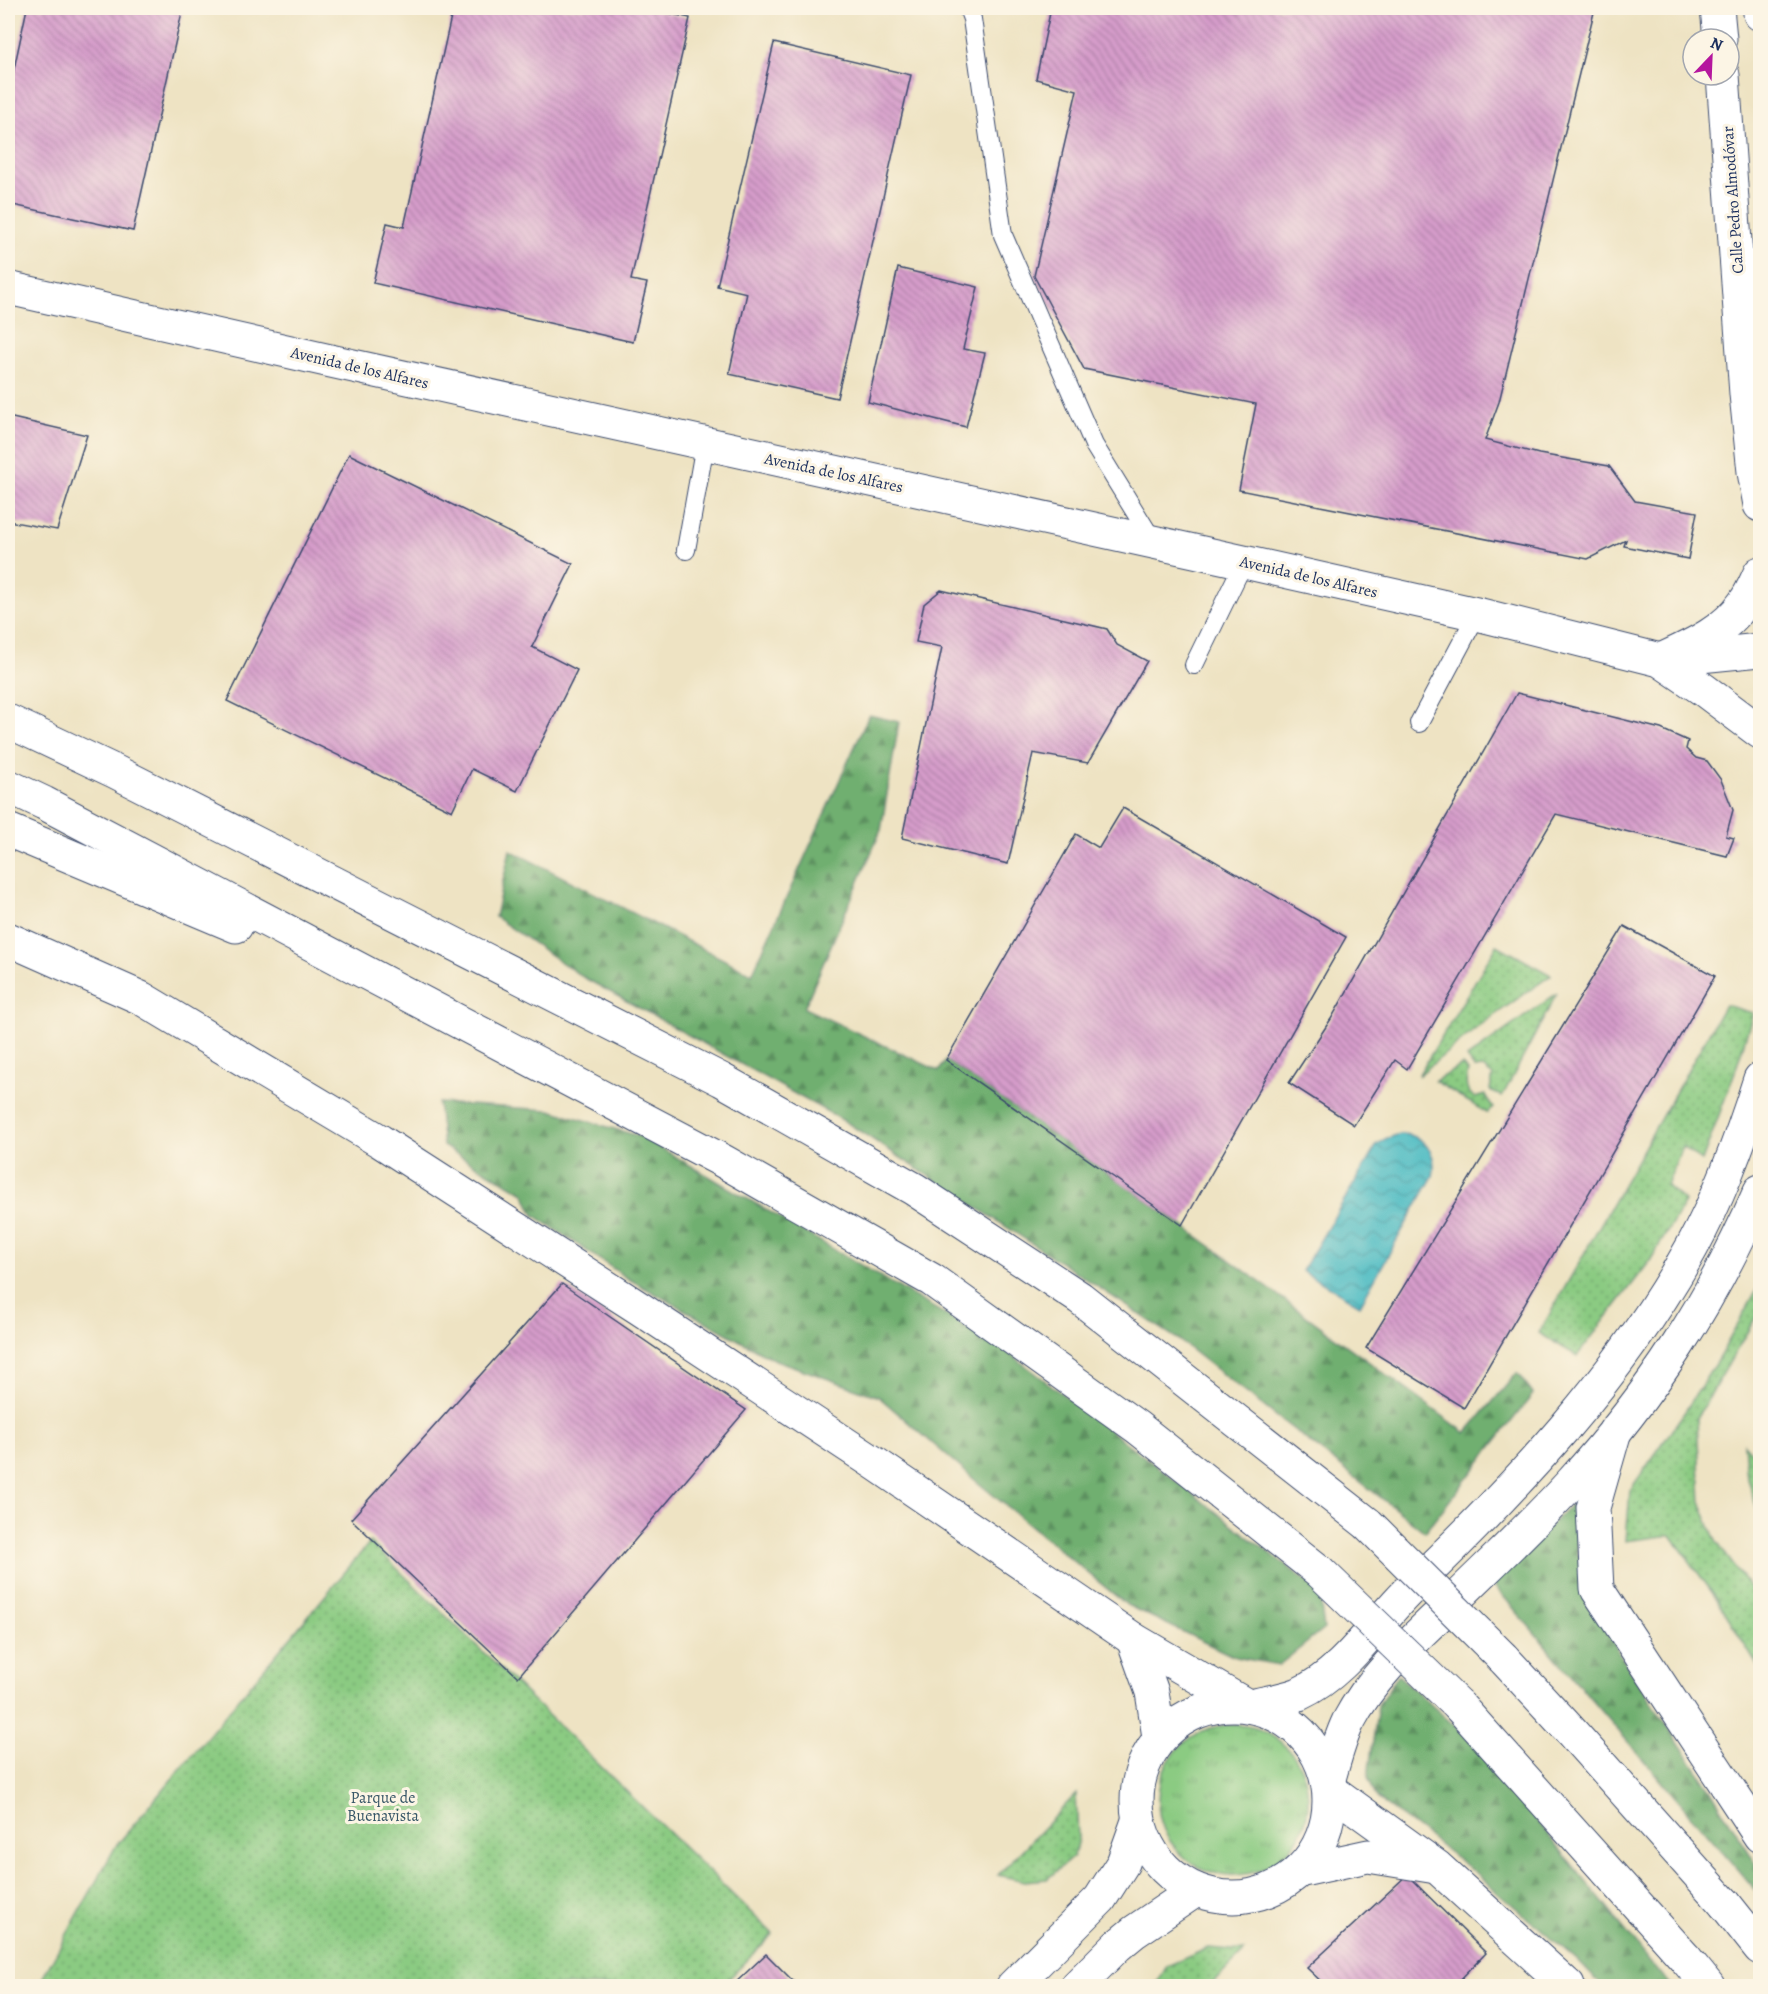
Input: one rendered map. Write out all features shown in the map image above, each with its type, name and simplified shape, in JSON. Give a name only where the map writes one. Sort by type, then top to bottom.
[{"type":"main road","points":[[1717,8],[1719,27]]},
{"type":"main road","points":[[1760,8],[1761,14]]},
{"type":"main road","name":"Calle Pedro Almodóvar","points":[[1724,87],[1746,394],[1754,472],[1761,505]]},
{"type":"main road","name":"Avenida de los Alfares","points":[[8,288],[705,444],[1153,541],[1477,615],[1660,660]]},
{"type":"main road","points":[[1660,660],[1701,640],[1727,622],[1744,603],[1761,573]]},
{"type":"main road","points":[[1660,660],[1761,650]]},
{"type":"main road","points":[[1660,660],[1761,732]]},
{"type":"main road","points":[[8,714],[114,771],[722,1080],[914,1189],[1080,1298],[1368,1524],[1503,1658],[1568,1727],[1725,1904],[1761,1948]]},
{"type":"main road","points":[[8,721],[114,771]]},
{"type":"main road","points":[[8,786],[723,1161],[932,1280],[1137,1427],[1319,1571],[1459,1706],[1708,1986]]},
{"type":"main road","points":[[8,830],[435,1009]]},
{"type":"main road","points":[[8,939],[141,998],[380,1141],[767,1392],[1133,1639],[1248,1706],[1296,1695],[1316,1685],[1336,1668],[1391,1607],[1460,1541],[1588,1400],[1658,1304],[1693,1245],[1740,1139],[1761,1079]]},
{"type":"main road","points":[[1568,1986],[1437,1867],[1328,1786],[1318,1755],[1301,1732],[1277,1715],[1264,1709],[1248,1706],[1214,1706],[1184,1717],[1159,1737],[1149,1752],[1137,1785],[1138,1821],[1148,1846],[1163,1867],[1196,1890],[1223,1896],[1251,1895],[1277,1886],[1299,1871],[1316,1851],[1321,1839],[1328,1815],[1328,1786],[1348,1723],[1360,1701],[1392,1660],[1570,1484],[1615,1431],[1683,1340],[1719,1278],[1761,1191]]},
{"type":"main road","points":[[1615,1431],[1593,1508],[1596,1589],[1761,1836]]},
{"type":"main road","points":[[1133,1639],[1152,1692],[1159,1737]]},
{"type":"main road","points":[[1013,1986],[1100,1899],[1123,1863],[1138,1821]]},
{"type":"main road","points":[[1299,1871],[1368,1856],[1437,1867]]},
{"type":"main road","points":[[1077,1986],[1134,1932],[1196,1890]]},
{"type":"lane","points":[[968,8],[972,19],[1004,235],[1094,445],[1153,541]]},
{"type":"lane","points":[[686,550],[705,444]]},
{"type":"lane","points":[[1194,665],[1244,562]]},
{"type":"lane","points":[[1419,723],[1477,615]]},
{"type":"green space","points":[[869,715],[899,722],[881,830],[804,1008],[939,1071],[946,1060],[1182,1225],[1466,1433],[1517,1373],[1533,1394],[1425,1532],[1176,1338],[846,1122],[583,977],[495,917],[510,850],[752,974]]},
{"type":"green space","points":[[1497,945],[1551,975],[1478,1027],[1418,1076]]},
{"type":"green space","points":[[1557,993],[1502,1097],[1490,1090],[1493,1076],[1483,1068],[1475,1069],[1467,1058]]},
{"type":"green space","points":[[1725,1005],[1753,1013],[1736,1069],[1702,1161],[1682,1147],[1667,1186],[1685,1202],[1650,1261],[1577,1356],[1539,1333]]},
{"type":"green space","points":[[1462,1065],[1468,1071],[1466,1083],[1469,1092],[1475,1098],[1485,1095],[1493,1108],[1487,1113],[1435,1081]]},
{"type":"green space","points":[[438,1103],[550,1110],[642,1137],[1004,1349],[1319,1591],[1324,1629],[1279,1665],[1235,1657],[1127,1605],[976,1481],[879,1397],[773,1359],[627,1278],[534,1215],[524,1193],[443,1146]]},
{"type":"green space","points":[[1760,1284],[1760,1310],[1697,1418],[1701,1504],[1716,1541],[1760,1602],[1760,1670],[1714,1595],[1671,1535],[1626,1541],[1630,1490],[1686,1410],[1720,1356]]},
{"type":"green space","points":[[1744,1444],[1760,1462],[1760,1517],[1747,1479]]},
{"type":"green space","points":[[1573,1503],[1578,1554],[1618,1652],[1707,1785],[1760,1870],[1760,1896],[1491,1582]]},
{"type":"green space","name":"Parque de Buenavista","points":[[370,1542],[773,1934],[722,1986],[38,1986],[116,1846]]},
{"type":"green space","points":[[1398,1675],[1475,1744],[1670,1986],[1602,1986],[1577,1960],[1466,1865],[1376,1797],[1368,1777],[1378,1705]]},
{"type":"green space","points":[[1233,1725],[1262,1731],[1286,1747],[1302,1771],[1308,1800],[1302,1829],[1286,1853],[1262,1869],[1233,1875],[1204,1869],[1180,1853],[1164,1829],[1158,1800],[1164,1771],[1180,1747],[1204,1731]]},
{"type":"green space","points":[[1076,1794],[1078,1838],[1074,1856],[1047,1879],[1024,1881],[998,1875]]},
{"type":"green space","points":[[1208,1948],[1245,1951],[1210,1986],[1155,1986],[1167,1966]]},
{"type":"water","points":[[1400,1134],[1416,1137],[1427,1146],[1433,1160],[1433,1176],[1360,1305],[1302,1271],[1377,1145],[1385,1139]]},
{"type":"building","points":[[27,8],[183,8],[133,231],[8,204],[8,97]]},
{"type":"building","points":[[453,8],[646,8],[690,18],[631,280],[647,283],[633,342],[373,283],[387,223],[404,227]]},
{"type":"building","points":[[1051,8],[1595,8],[1499,402],[1485,440],[1539,454],[1609,466],[1635,501],[1697,512],[1688,559],[1624,546],[1626,540],[1588,559],[1239,490],[1256,404],[1084,369],[1034,276],[1077,90],[1036,79]]},
{"type":"building","points":[[774,43],[911,75],[837,398],[729,374],[747,293],[717,286]]},
{"type":"building","points":[[898,268],[978,287],[963,349],[985,353],[966,427],[868,402]]},
{"type":"building","points":[[8,417],[87,435],[57,530],[8,521]]},
{"type":"building","points":[[349,454],[573,564],[532,647],[577,670],[517,791],[472,769],[452,811],[227,701]]},
{"type":"building","points":[[941,590],[1107,629],[1117,645],[1147,661],[1088,763],[1033,753],[1008,864],[902,838],[942,647],[916,642],[924,604]]},
{"type":"building","points":[[1517,693],[1661,729],[1688,741],[1686,749],[1696,758],[1707,761],[1721,780],[1733,810],[1726,836],[1734,838],[1727,856],[1556,814],[1407,1069],[1395,1060],[1354,1125],[1289,1083],[1331,1019]]},
{"type":"building","points":[[1123,808],[1346,937],[1182,1225],[946,1060],[1076,834],[1099,848]]},
{"type":"building","points":[[1624,926],[1715,976],[1464,1408],[1366,1348]]},
{"type":"building","points":[[562,1284],[746,1410],[518,1677],[351,1519]]},
{"type":"building","points":[[1407,1875],[1486,1953],[1454,1986],[1326,1986],[1307,1968]]},
{"type":"building","points":[[766,1954],[798,1986],[732,1986]]}]
